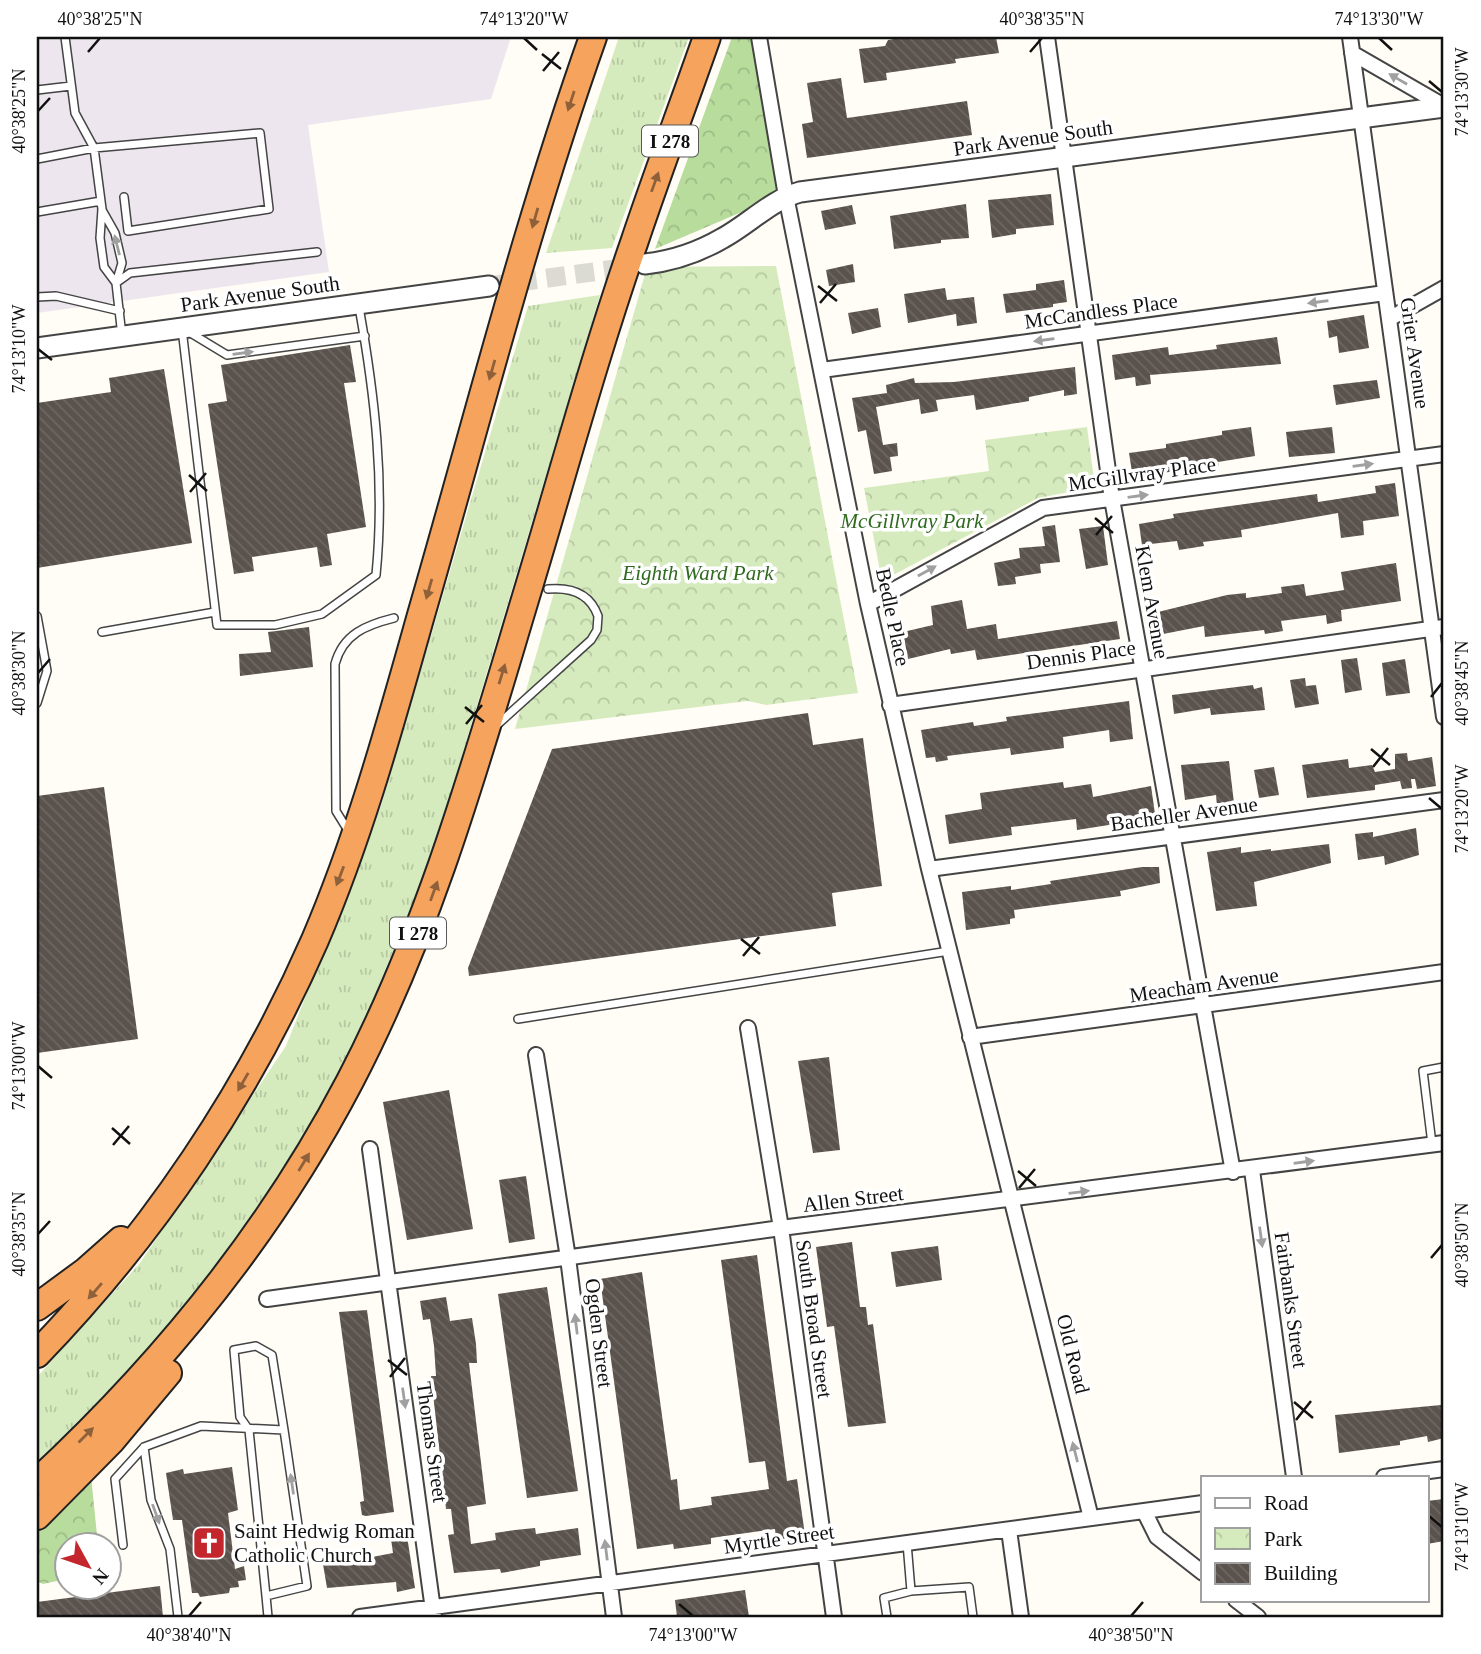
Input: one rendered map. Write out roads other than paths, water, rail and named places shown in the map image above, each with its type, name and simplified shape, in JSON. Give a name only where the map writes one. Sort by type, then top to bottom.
[{"type":"highway","points":[[37,1354],[99,1286],[167,1199],[213,1132],[268,1036],[316,937],[354,838],[389,728],[548,174],[593,37]]},
{"type":"highway","name":"I 278","points":[[37,1482],[136,1384],[184,1328],[278,1203],[348,1085],[396,985],[447,854],[633,246],[707,37]]},
{"type":"highway","points":[[37,1307],[86,1271],[167,1199]]},
{"type":"highway","points":[[37,1516],[111,1440],[190,1346],[218,1309],[278,1203]]},
{"type":"street","name":"Bedle Place","points":[[759,37],[786,196],[867,604],[929,870],[1011,1201]]},
{"type":"street","name":"Klem Avenue","points":[[1047,37],[1112,499],[1233,1172]]},
{"type":"street","name":"Grier Avenue","points":[[1350,37],[1408,459],[1439,628],[1444,717]]},
{"type":"street","points":[[1352,53],[1444,106]]},
{"type":"street","name":"Park Avenue South","points":[[645,264],[704,248],[786,196],[1444,106]]},
{"type":"street","name":"Park Avenue South","points":[[37,348],[489,286]]},
{"type":"street","points":[[1389,320],[1444,288]]},
{"type":"street","name":"McCandless Place","points":[[822,370],[1385,293]]},
{"type":"street","name":"McGillvray Place","points":[[867,604],[1033,511],[1444,454]]},
{"type":"street","name":"Dennis Place","points":[[890,705],[1142,667],[1439,628]]},
{"type":"street","name":"Bacheller Avenue","points":[[929,870],[1444,800]]},
{"type":"street","name":"Meacham Avenue","points":[[970,1037],[1444,972]]},
{"type":"street","name":"South Broad Street","points":[[748,1028],[781,1228],[834,1617]]},
{"type":"street","name":"Ogden Street","points":[[536,1055],[568,1258],[614,1617]]},
{"type":"street","name":"Allen Street","points":[[267,1299],[781,1228],[1011,1201],[1438,1144]]},
{"type":"street","name":"Thomas Street","points":[[370,1149],[433,1612]]},
{"type":"street","name":"Fairbanks Street","points":[[1252,1170],[1294,1476]]},
{"type":"street","name":"Old Road","points":[[1011,1201],[1018,1218],[1091,1518]]},
{"type":"street","points":[[1392,1476],[1444,1469]]},
{"type":"street","name":"Myrtle Street","points":[[360,1617],[433,1612],[610,1584],[1201,1503]]},
{"type":"street","points":[[1144,1511],[1157,1537],[1201,1571]]},
{"type":"street","points":[[1009,1530],[1021,1617]]},
{"type":"street","points":[[1239,1602],[1258,1617]]},
{"type":"lane","points":[[65,37],[75,113],[94,148],[101,205],[100,238],[104,267],[116,283]]},
{"type":"lane","points":[[37,90],[71,86]]},
{"type":"lane","points":[[37,159],[94,148],[260,133],[269,209],[128,231],[124,198]]},
{"type":"lane","points":[[37,212],[101,205]]},
{"type":"lane","points":[[101,205],[115,233],[122,263],[116,283],[122,336]]},
{"type":"lane","points":[[116,283],[130,273],[317,252]]},
{"type":"lane","points":[[37,298],[57,296],[120,311]]},
{"type":"lane","points":[[182,328],[217,625],[275,625],[322,614],[376,575],[381,519],[380,495],[372,377],[359,304]]},
{"type":"lane","points":[[182,328],[226,355],[365,336]]},
{"type":"lane","points":[[483,738],[594,635],[598,616],[587,598],[568,588],[548,589]]},
{"type":"lane","points":[[102,632],[215,612]]},
{"type":"lane","points":[[37,616],[47,671],[37,703]]},
{"type":"lane","points":[[354,838],[340,822],[336,811],[335,664],[341,649],[357,632],[372,624],[394,618]]},
{"type":"lane","points":[[517,1019],[949,951]]},
{"type":"lane","points":[[1438,1144],[1423,1071],[1444,1067]]},
{"type":"lane","points":[[266,1596],[307,1586],[272,1355],[256,1346],[234,1350],[240,1417],[249,1430],[268,1617]]},
{"type":"lane","points":[[123,1545],[115,1479],[144,1447],[201,1426],[284,1430]]},
{"type":"lane","points":[[144,1447],[151,1500],[170,1549],[178,1617]]},
{"type":"lane","points":[[907,1543],[911,1591]]},
{"type":"lane","points":[[887,1617],[884,1598],[911,1591],[969,1587],[973,1617]]},
{"type":"tunnel","points":[[489,286],[637,266]]},
{"type":"place","name":"Saint Hedwig Roman Catholic Church","points":[[209,1543]]},
{"type":"park label","name":"McGillvray Park","points":[[912,521]]},
{"type":"park label","name":"Eighth Ward Park","points":[[698,573]]}]
